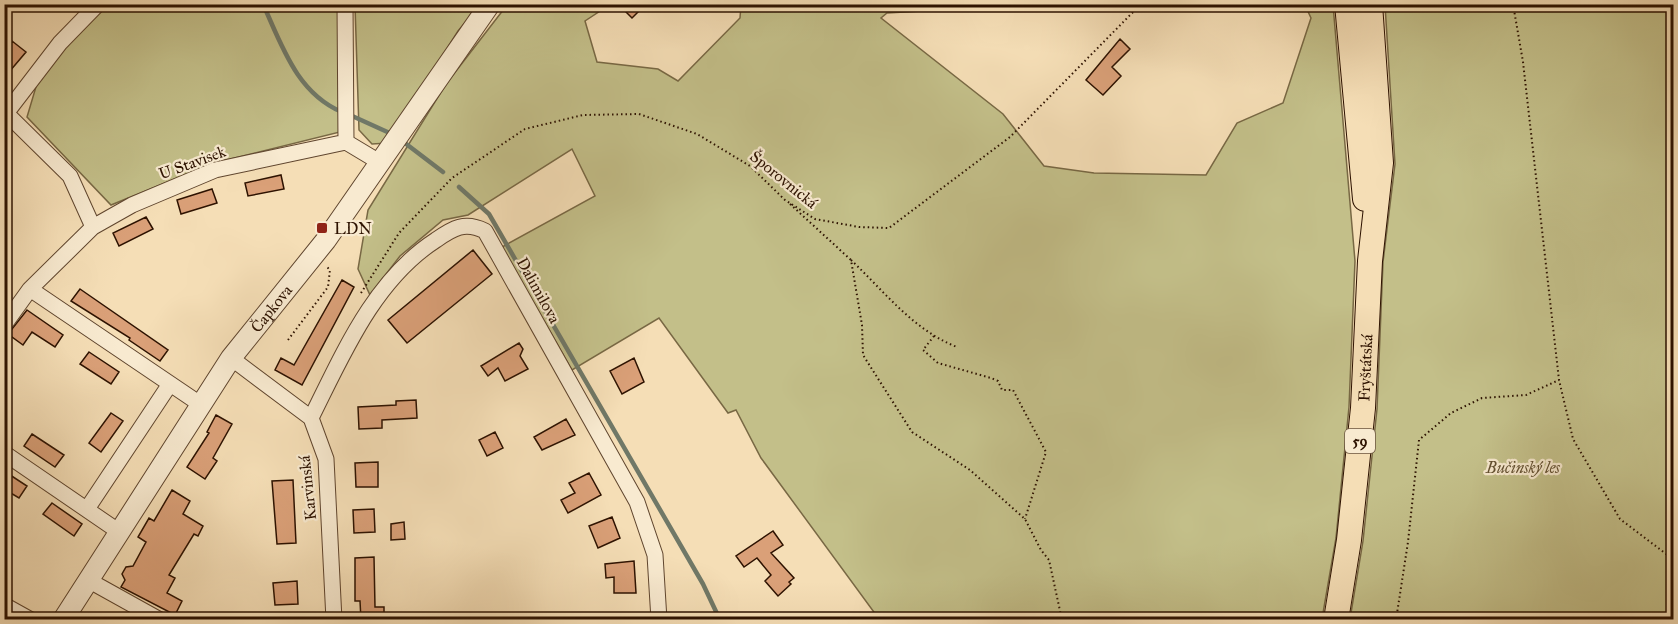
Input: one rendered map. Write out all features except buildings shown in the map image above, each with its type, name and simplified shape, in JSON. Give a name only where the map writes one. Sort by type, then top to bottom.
[{"type":"main road","name":"Fryštátská","points":[[1347,4],[1370,261]]},
{"type":"main road","name":"Fryštátská","points":[[1336,620],[1349,540],[1363,408],[1370,261],[1381,163],[1371,4]]},
{"type":"street","points":[[93,227],[70,176],[6,115],[60,43],[98,4]]},
{"type":"street","points":[[345,4],[346,142],[381,163]]},
{"type":"street","name":"Čapkova","points":[[63,620],[231,358],[315,256],[490,4]]},
{"type":"street","name":"U Stavisek","points":[[4,325],[30,289],[93,227],[132,205],[215,170],[346,142]]},
{"type":"street","name":"Dalimilova","points":[[311,418],[366,313],[411,256],[454,227],[472,225],[485,231],[637,502],[655,555],[659,620]]},
{"type":"street","points":[[30,289],[200,404]]},
{"type":"street","points":[[231,358],[311,418]]},
{"type":"street","points":[[87,509],[170,384]]},
{"type":"street","name":"Karvinská","points":[[311,418],[326,459],[334,620]]},
{"type":"street","points":[[4,453],[118,531]]},
{"type":"street","points":[[88,580],[160,620]]},
{"type":"street","points":[[4,605],[32,620]]},
{"type":"path","name":"Šporovnická","points":[[358,299],[399,233],[452,178],[525,129],[583,116],[639,114],[697,134],[750,166],[785,200],[815,219],[859,228],[889,228],[1010,137],[1141,4]]},
{"type":"path","points":[[1513,4],[1523,62],[1558,380],[1574,440],[1620,519],[1674,560]]},
{"type":"path","points":[[785,200],[850,260],[894,305],[934,336],[957,347]]},
{"type":"path","points":[[288,339],[328,287],[330,270],[315,256]]},
{"type":"path","points":[[850,260],[862,325],[862,355],[912,432],[970,470],[1025,519],[1041,550],[1049,560],[1062,620]]},
{"type":"path","points":[[934,336],[923,350],[939,363],[991,378],[998,381],[1002,390],[1013,390],[1042,441],[1046,452],[1025,519]]},
{"type":"path","points":[[1396,620],[1408,542],[1419,440],[1450,413],[1482,398],[1526,394],[1558,380]]},
{"type":"green space","points":[[107,5],[339,5],[340,132],[214,163],[111,205],[27,117],[38,80],[66,45]]},
{"type":"green space","points":[[355,5],[480,5],[458,31],[388,143],[372,144],[359,130]]},
{"type":"green space","points":[[507,5],[601,5],[600,11],[585,21],[597,62],[658,69],[678,81],[740,18],[741,5],[963,5],[958,9],[887,13],[881,18],[1003,114],[1044,166],[1094,173],[1206,175],[1237,123],[1283,103],[1311,18],[1305,5],[1333,5],[1355,261],[1349,407],[1336,538],[1322,619],[879,619],[761,458],[736,410],[728,413],[659,318],[572,370],[502,247],[595,196],[572,149],[468,215],[443,220],[400,256],[370,295],[358,269],[368,210],[446,84]]},
{"type":"green space","name":"Bučinský les","points":[[1385,5],[1673,5],[1673,619],[1350,619],[1363,541],[1377,409],[1383,262],[1395,164]]},
{"type":"waterway","points":[[263,4],[284,52],[302,81],[326,104],[342,112]]},
{"type":"waterway","points":[[350,115],[394,135]]},
{"type":"waterway","points":[[401,140],[443,172]]},
{"type":"waterway","points":[[459,187],[489,214],[703,584],[720,620]]},
{"type":"place","name":"LDN","points":[[322,228]]}]
